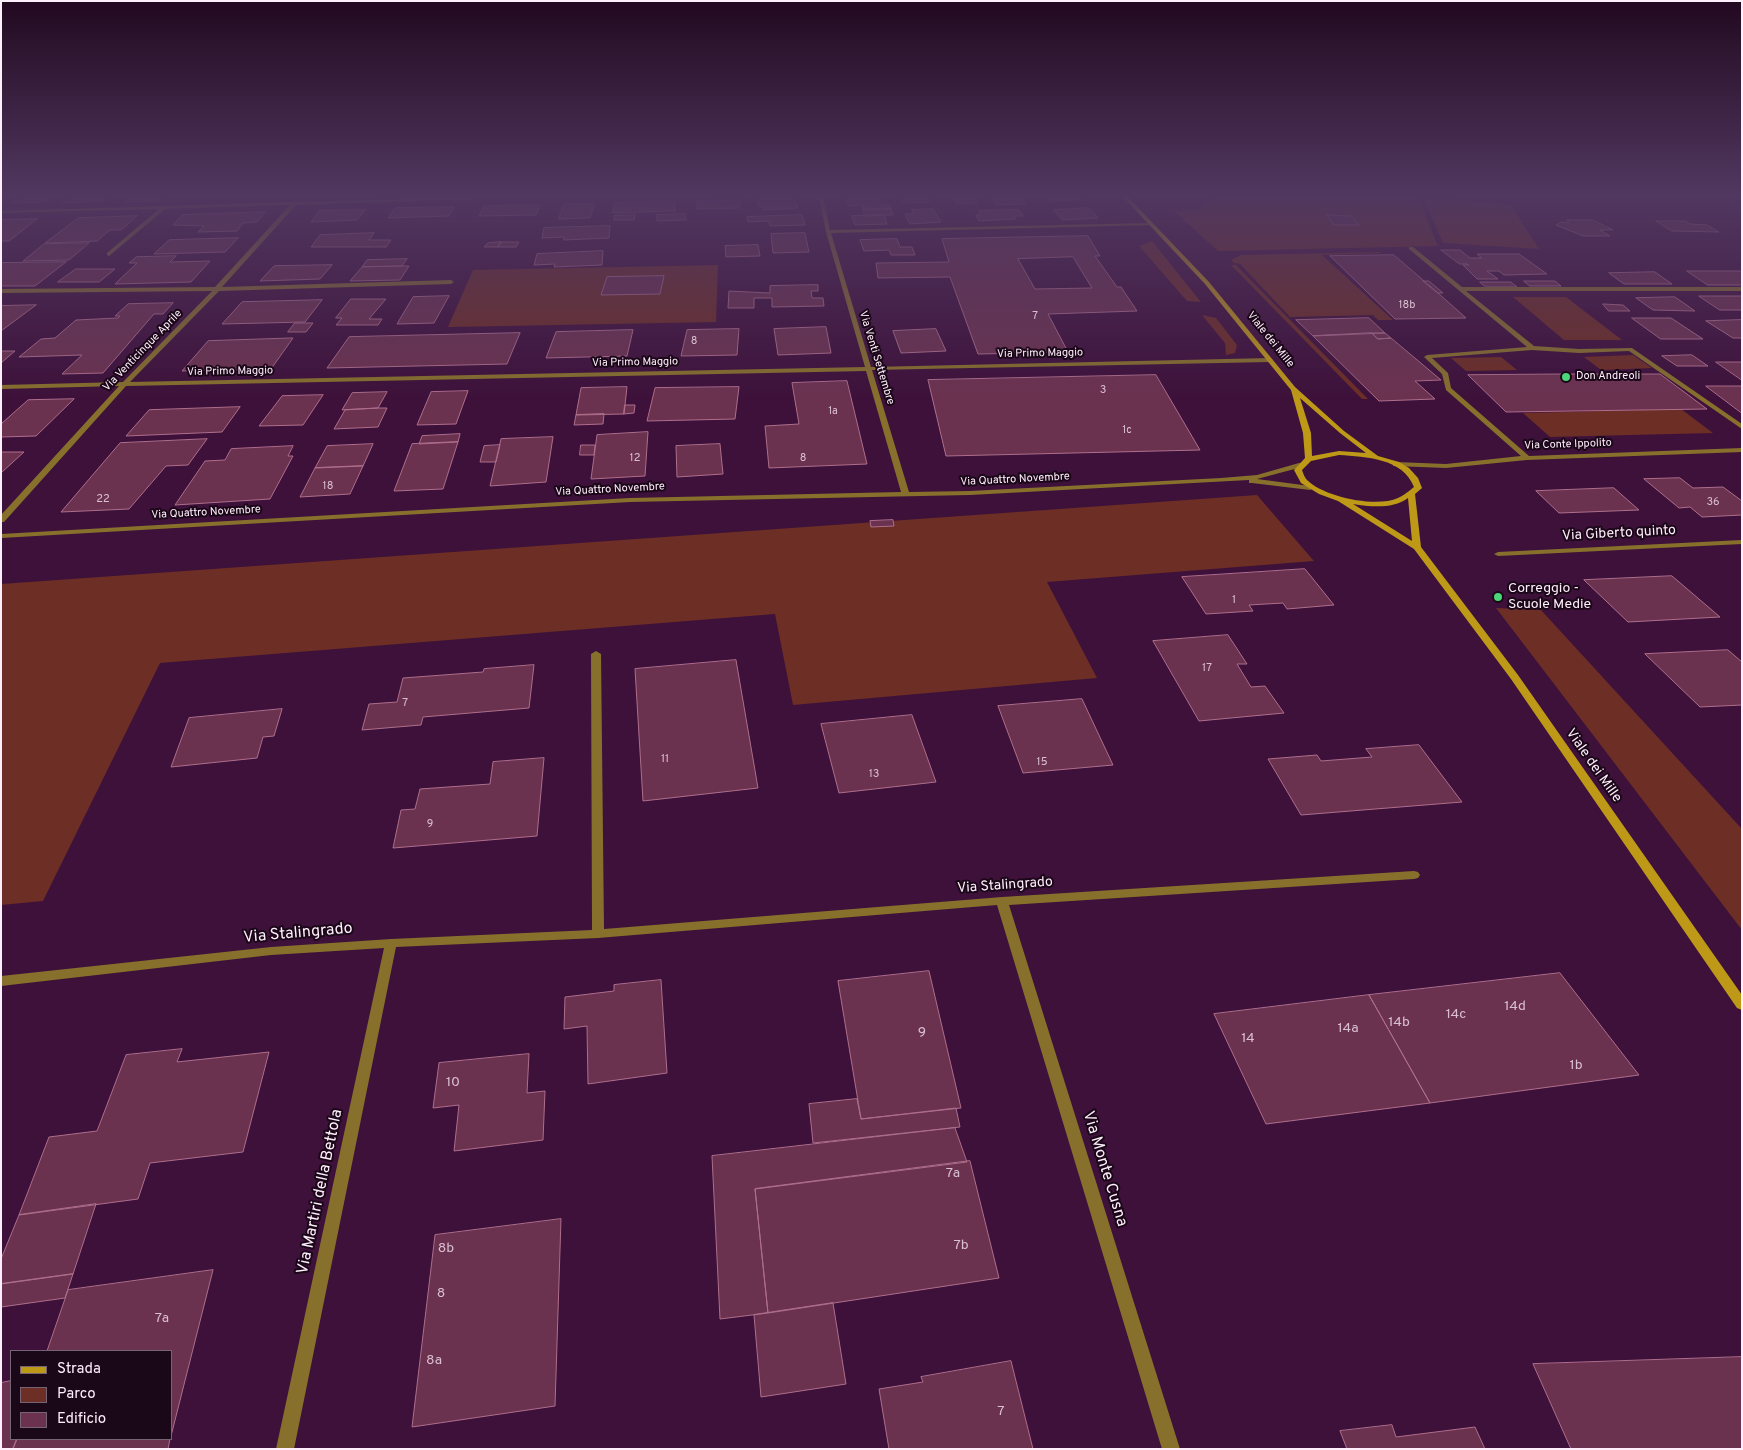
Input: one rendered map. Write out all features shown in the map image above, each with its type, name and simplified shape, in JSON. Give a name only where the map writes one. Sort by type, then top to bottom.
[{"type":"main road","name":"Viale dei Mille","points":[[1189,265],[1293,388],[1342,432],[1375,457]]},
{"type":"main road","name":"Viale dei Mille","points":[[1293,388],[1307,433],[1309,458]]},
{"type":"main road","name":"Viale dei Mille","points":[[1298,465],[1309,458],[1339,453],[1375,457],[1396,464],[1410,473],[1416,481],[1418,488],[1412,495],[1400,501],[1383,504],[1341,500]]},
{"type":"main road","points":[[1298,465],[1297,472],[1301,480],[1310,488]]},
{"type":"main road","name":"Viale dei Mille","points":[[1310,488],[1341,500],[1417,547],[1515,677],[1742,1004]]},
{"type":"main road","name":"Viale dei Mille","points":[[1412,495],[1417,547]]},
{"type":"street","name":"Via Venticinque Aprile","points":[[1,520],[124,385],[239,265]]},
{"type":"street","name":"Via Venti Settembre","points":[[838,265],[906,495]]},
{"type":"street","points":[[1431,265],[1532,348]]},
{"type":"street","points":[[1,291],[217,289],[451,282]]},
{"type":"street","points":[[1461,289],[1742,289]]},
{"type":"street","points":[[1527,458],[1448,389],[1445,373],[1427,357],[1532,348],[1579,351],[1630,349],[1742,427]]},
{"type":"street","name":"Via Primo Maggio","points":[[1,387],[868,367],[1270,360]]},
{"type":"street","name":"Via Conte Ippolito","points":[[1396,464],[1446,466],[1527,458],[1742,450]]},
{"type":"street","name":"Via Quattro Novembre","points":[[1,536],[630,500],[906,495],[1221,480],[1258,476],[1298,465]]},
{"type":"street","name":"Via Quattro Novembre","points":[[1221,480],[1261,482],[1310,488]]},
{"type":"street","name":"Via Giberto quinto","points":[[1498,554],[1742,542]]},
{"type":"street","points":[[596,654],[598,934]]},
{"type":"street","name":"Via Stalingrado","points":[[1,980],[271,952],[391,943],[598,934],[1002,900],[1414,875]]},
{"type":"street","name":"Via Monte Cusna","points":[[1002,900],[1171,1449]]},
{"type":"street","name":"Via Martiri della Bettola","points":[[286,1449],[391,943]]},
{"type":"green space","points":[[718,265],[716,322],[448,327],[473,270]]},
{"type":"green space","points":[[1155,265],[1171,265],[1201,302],[1187,301]]},
{"type":"green space","points":[[1231,265],[1236,265],[1368,399],[1362,399]]},
{"type":"green space","points":[[1241,265],[1333,265],[1393,320],[1378,320],[1373,315],[1290,317]]},
{"type":"green space","points":[[1513,297],[1566,297],[1622,340],[1564,340]]},
{"type":"green space","points":[[1202,315],[1216,318],[1237,345],[1235,353],[1226,355],[1225,343]]},
{"type":"green space","points":[[1633,355],[1652,368],[1601,370],[1584,357]]},
{"type":"green space","points":[[1501,357],[1517,370],[1466,371],[1451,358]]},
{"type":"green space","points":[[1681,409],[1713,433],[1550,437],[1523,413]]},
{"type":"green space","points":[[1257,495],[1314,561],[1047,582],[1097,678],[793,705],[775,614],[160,663],[43,901],[1,905],[1,584]]},
{"type":"green space","points":[[1496,608],[1541,610],[1742,829],[1742,930]]},
{"type":"building","points":[[1,265],[63,265],[35,286],[1,286]]},
{"type":"building","points":[[135,265],[207,265],[191,282],[115,284]]},
{"type":"building","points":[[332,265],[320,279],[260,281],[274,266]]},
{"type":"building","points":[[364,265],[403,265],[402,266],[362,267]]},
{"type":"building","points":[[555,265],[602,265],[602,265],[554,267]]},
{"type":"building","points":[[876,265],[1021,265],[1035,289],[1092,288],[1078,265],[1101,265],[1117,287],[1121,287],[1137,311],[1048,314],[1068,352],[978,354],[950,277],[878,278]]},
{"type":"building","points":[[1339,265],[1405,265],[1466,318],[1395,319]]},
{"type":"building","points":[[1463,265],[1534,265],[1547,274],[1504,275],[1499,271],[1487,271],[1498,279],[1477,279]]},
{"type":"building","points":[[409,266],[400,280],[350,281],[362,267]]},
{"type":"building","points":[[76,269],[115,269],[99,282],[58,282]]},
{"type":"building","points":[[1687,271],[1742,271],[1742,285],[1708,285]]},
{"type":"building","points":[[1655,272],[1672,284],[1624,284],[1609,273]]},
{"type":"building","points":[[664,276],[660,294],[601,295],[607,277]]},
{"type":"building","points":[[1423,281],[1429,281],[1443,293],[1438,293]]},
{"type":"building","points":[[1524,281],[1555,281],[1561,286],[1530,286]]},
{"type":"building","points":[[1480,282],[1511,282],[1517,287],[1486,287]]},
{"type":"building","points":[[818,285],[818,291],[811,291],[812,298],[823,298],[824,306],[772,307],[772,298],[754,298],[754,308],[728,308],[729,291],[770,293],[770,286]]},
{"type":"building","points":[[449,296],[434,323],[397,324],[413,297]]},
{"type":"building","points":[[1699,296],[1742,296],[1742,310],[1720,310]]},
{"type":"building","points":[[1675,297],[1695,311],[1653,310],[1636,298]]},
{"type":"building","points":[[351,299],[386,299],[369,319],[382,319],[378,325],[336,325],[342,318],[336,318]]},
{"type":"building","points":[[322,300],[305,322],[222,324],[242,302]]},
{"type":"building","points":[[173,303],[163,314],[154,314],[103,373],[62,374],[82,355],[19,357],[41,339],[55,338],[76,320],[118,318],[120,316],[115,316],[128,304]]},
{"type":"building","points":[[1603,304],[1623,305],[1630,311],[1609,311]]},
{"type":"building","points":[[36,305],[1,331],[1,306]]},
{"type":"building","points":[[1369,318],[1385,333],[1313,336],[1296,320]]},
{"type":"building","points":[[1632,318],[1671,318],[1703,339],[1661,339]]},
{"type":"building","points":[[1742,320],[1742,338],[1733,338],[1706,321]]},
{"type":"building","points":[[295,323],[313,323],[306,332],[288,332]]},
{"type":"building","points":[[826,327],[831,353],[778,355],[774,329]]},
{"type":"building","points":[[739,329],[737,355],[681,356],[687,330]]},
{"type":"building","points":[[936,329],[946,351],[901,353],[893,331]]},
{"type":"building","points":[[633,330],[627,356],[546,358],[556,332]]},
{"type":"building","points":[[520,333],[507,364],[327,368],[349,337]]},
{"type":"building","points":[[1372,333],[1378,339],[1391,338],[1441,380],[1415,381],[1435,399],[1379,401],[1313,336]]},
{"type":"building","points":[[1372,333],[1385,333],[1391,338],[1378,339]]},
{"type":"building","points":[[293,338],[271,369],[182,371],[208,341]]},
{"type":"building","points":[[1,351],[15,351],[1,363]]},
{"type":"building","points":[[1692,355],[1708,366],[1677,366],[1662,356]]},
{"type":"building","points":[[1716,362],[1742,362],[1742,380]]},
{"type":"building","points":[[1660,374],[1707,409],[1506,412],[1468,375]]},
{"type":"building","points":[[1156,375],[1200,450],[946,456],[928,380]]},
{"type":"building","points":[[847,381],[867,464],[769,468],[765,426],[799,424],[792,383]]},
{"type":"building","points":[[1706,386],[1742,386],[1742,413]]},
{"type":"building","points":[[627,387],[624,414],[576,415],[581,388]]},
{"type":"building","points":[[739,387],[735,419],[647,421],[655,388]]},
{"type":"building","points":[[468,391],[456,424],[417,425],[431,392]]},
{"type":"building","points":[[387,392],[378,408],[342,410],[352,393]]},
{"type":"building","points":[[323,395],[303,425],[259,426],[282,396]]},
{"type":"building","points":[[74,399],[36,436],[1,437],[1,424],[28,400]]},
{"type":"building","points":[[625,405],[635,405],[634,413],[624,414]]},
{"type":"building","points":[[240,407],[222,432],[126,436],[149,410]]},
{"type":"building","points":[[387,408],[378,427],[334,429],[345,410]]},
{"type":"building","points":[[604,414],[603,424],[574,425],[576,415]]},
{"type":"building","points":[[648,432],[645,476],[591,479],[597,435]]},
{"type":"building","points":[[460,434],[458,442],[419,444],[422,436]]},
{"type":"building","points":[[553,437],[546,482],[490,486],[501,439]]},
{"type":"building","points":[[207,439],[188,465],[166,466],[129,509],[61,512],[120,443]]},
{"type":"building","points":[[458,442],[443,489],[394,491],[412,444]]},
{"type":"building","points":[[373,444],[363,466],[315,468],[327,446]]},
{"type":"building","points":[[720,444],[723,474],[677,477],[676,446]]},
{"type":"building","points":[[500,445],[496,462],[480,462],[484,446]]},
{"type":"building","points":[[581,445],[595,445],[594,455],[580,455]]},
{"type":"building","points":[[293,446],[288,456],[293,456],[270,499],[175,505],[205,461],[225,460],[231,449]]},
{"type":"building","points":[[1,452],[24,452],[1,473]]},
{"type":"building","points":[[363,466],[350,494],[300,497],[315,468]]},
{"type":"building","points":[[1680,478],[1693,488],[1723,487],[1742,501],[1742,515],[1702,517],[1690,507],[1679,508],[1644,479]]},
{"type":"building","points":[[1614,488],[1639,510],[1559,513],[1536,491]]},
{"type":"building","points":[[893,520],[894,526],[871,527],[870,521]]},
{"type":"building","points":[[1305,569],[1334,605],[1287,609],[1283,603],[1249,605],[1253,611],[1206,614],[1182,577]]},
{"type":"building","points":[[1672,576],[1720,617],[1628,622],[1584,580]]},
{"type":"building","points":[[1228,635],[1247,664],[1237,664],[1251,687],[1265,686],[1284,713],[1199,721],[1153,641]]},
{"type":"building","points":[[1728,650],[1742,662],[1742,705],[1700,707],[1645,654]]},
{"type":"building","points":[[736,660],[758,788],[643,801],[635,669]]},
{"type":"building","points":[[534,665],[529,708],[423,717],[421,725],[362,730],[369,704],[397,702],[403,678],[483,672],[484,669]]},
{"type":"building","points":[[1082,699],[1113,765],[1023,773],[998,706]]},
{"type":"building","points":[[282,709],[274,736],[263,737],[257,758],[171,767],[189,718]]},
{"type":"building","points":[[912,715],[936,782],[839,793],[821,724]]},
{"type":"building","points":[[1419,745],[1462,802],[1301,815],[1268,759],[1317,755],[1321,761],[1372,757],[1366,749]]},
{"type":"building","points":[[544,758],[537,836],[393,848],[401,810],[415,809],[420,789],[490,784],[493,762]]},
{"type":"building","points":[[929,971],[961,1108],[861,1119],[838,981]]},
{"type":"building","points":[[1560,973],[1639,1075],[1430,1103],[1369,995]]},
{"type":"building","points":[[661,980],[667,1073],[588,1084],[587,1026],[564,1029],[565,997],[614,991],[614,985]]},
{"type":"building","points":[[1369,995],[1430,1103],[1266,1124],[1214,1014]]},
{"type":"building","points":[[182,1049],[177,1062],[269,1052],[243,1152],[150,1163],[138,1199],[19,1215],[49,1137],[97,1131],[126,1055]]},
{"type":"building","points":[[529,1054],[527,1093],[545,1091],[543,1140],[454,1151],[459,1105],[433,1108],[439,1063]]},
{"type":"building","points":[[857,1099],[861,1119],[956,1108],[960,1127],[813,1143],[809,1104]]},
{"type":"building","points":[[955,1128],[967,1162],[755,1189],[768,1313],[720,1319],[712,1156]]},
{"type":"building","points":[[970,1161],[999,1278],[768,1313],[755,1189]]},
{"type":"building","points":[[96,1204],[73,1274],[1,1284],[1,1259],[19,1215]]},
{"type":"building","points":[[561,1219],[555,1406],[412,1427],[435,1235]]},
{"type":"building","points":[[213,1270],[172,1432],[172,1350],[47,1350],[68,1290]]},
{"type":"building","points":[[73,1274],[65,1298],[1,1307],[1,1284]]},
{"type":"building","points":[[833,1303],[846,1384],[761,1397],[754,1315]]},
{"type":"building","points":[[1742,1357],[1742,1449],[1571,1449],[1533,1364]]},
{"type":"building","points":[[1011,1361],[1033,1449],[889,1449],[879,1389],[923,1382],[921,1377]]},
{"type":"building","points":[[10,1381],[10,1440],[17,1440],[13,1449],[1,1449],[1,1383]]},
{"type":"building","points":[[1392,1425],[1396,1437],[1475,1427],[1485,1449],[1347,1449],[1340,1431]]},
{"type":"building","points":[[17,1440],[170,1440],[168,1449],[13,1449]]},
{"type":"place","name":"Don Andreoli","points":[[1566,377]]},
{"type":"place","name":"Correggio - Scuole Medie","points":[[1498,597]]}]
